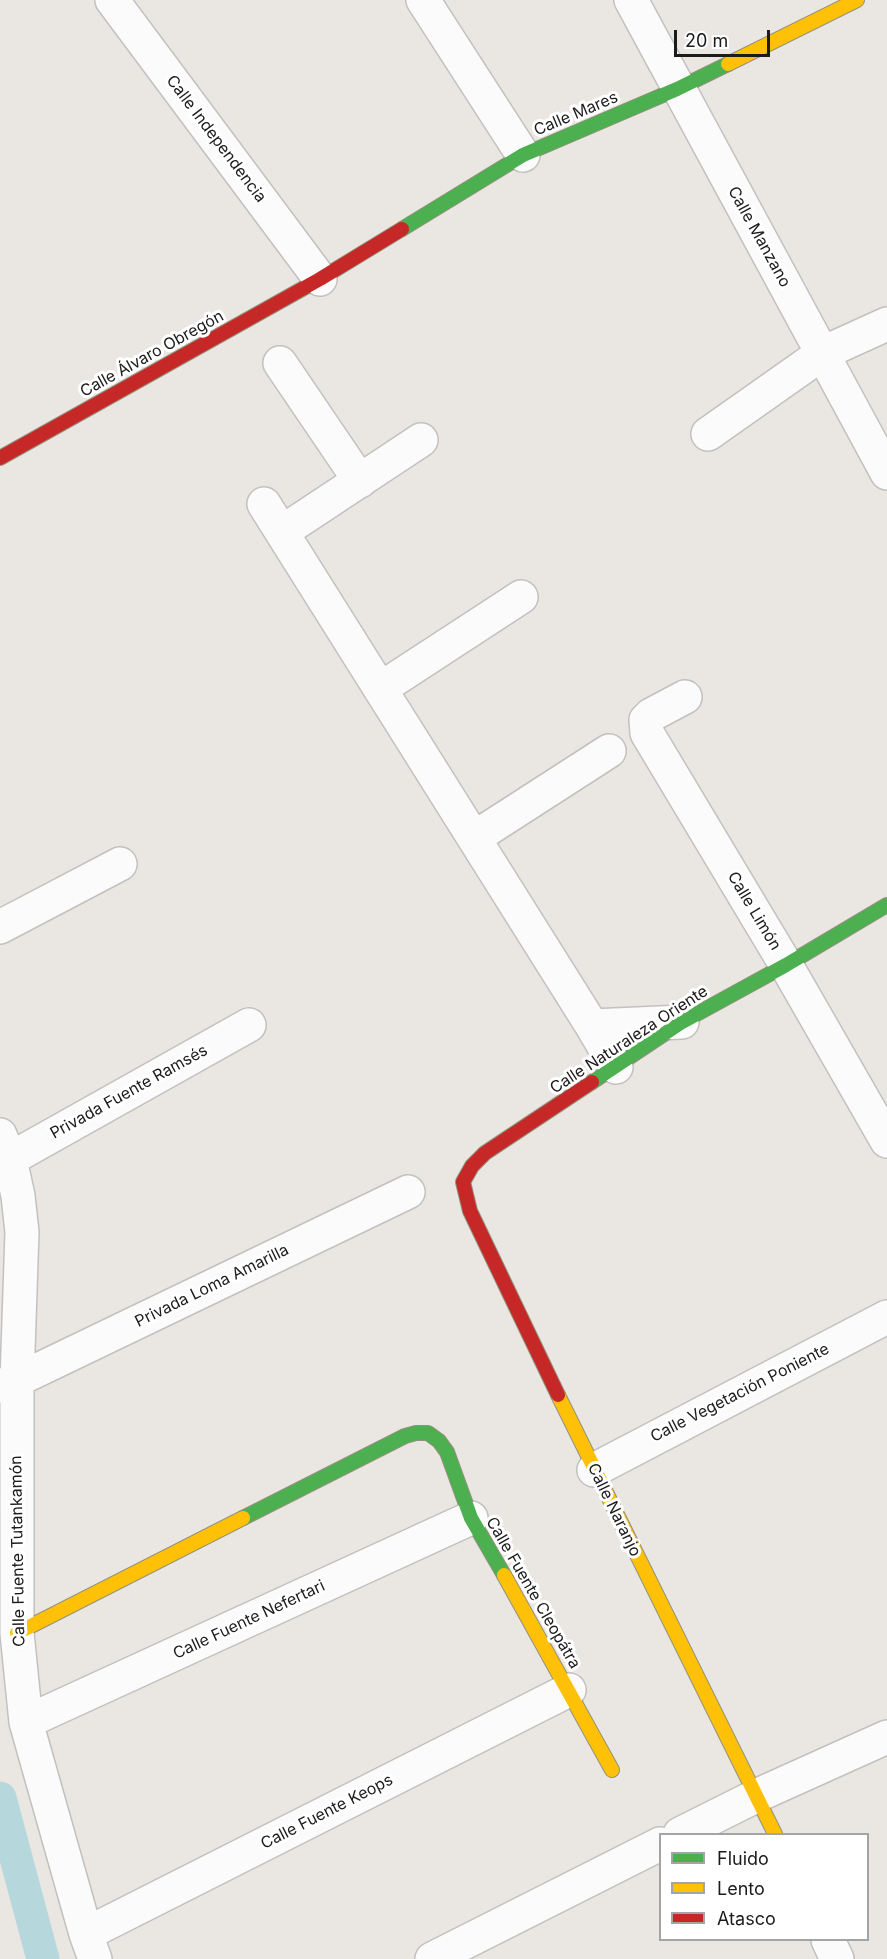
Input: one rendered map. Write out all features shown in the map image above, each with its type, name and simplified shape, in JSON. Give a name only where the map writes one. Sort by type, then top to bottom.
[{"type":"street","name":"Calle Independencia","points":[[112,0],[320,279]]},
{"type":"street","points":[[423,0],[523,155]]},
{"type":"street","name":"Calle Manzano","points":[[631,0],[677,89],[887,473]]},
{"type":"street","name":"Calle Mares","points":[[320,279],[523,155],[677,89],[857,0]]},
{"type":"street","name":"Calle Álvaro Obregón","points":[[0,458],[320,279]]},
{"type":"street","points":[[708,434],[823,353],[887,324]]},
{"type":"street","points":[[280,363],[360,481]]},
{"type":"street","points":[[282,532],[421,440]]},
{"type":"street","points":[[264,504],[616,1067]]},
{"type":"street","points":[[380,689],[521,597]]},
{"type":"street","name":"Calle Limón","points":[[685,697],[651,715],[646,720],[647,733],[786,965],[887,1141]]},
{"type":"street","points":[[474,838],[609,751]]},
{"type":"street","points":[[0,927],[120,864]]},
{"type":"street","name":"Calle Naturaleza Oriente","points":[[463,1182],[472,1166],[485,1153],[682,1022],[786,965],[887,905]]},
{"type":"street","points":[[592,1026],[682,1022]]},
{"type":"street","name":"Privada Fuente Ramsés","points":[[5,1147],[249,1024]]},
{"type":"street","name":"Calle Fuente Tutankamón","points":[[5,1147],[18,1196],[22,1232],[8,1383],[17,1633],[26,1722],[90,1946]]},
{"type":"street","name":"Calle Naranjo","points":[[463,1182],[470,1211],[594,1470],[775,1833]]},
{"type":"street","name":"Privada Loma Amarilla","points":[[8,1383],[408,1192]]},
{"type":"street","name":"Calle Vegetación Poniente","points":[[594,1470],[887,1317]]},
{"type":"street","name":"Calle Fuente Cleopátra","points":[[17,1633],[405,1436],[428,1433],[439,1441],[447,1452],[471,1518],[612,1770]]},
{"type":"street","name":"Calle Fuente Nefertari","points":[[26,1722],[471,1518]]},
{"type":"street","name":"Calle Fuente Keops","points":[[90,1946],[569,1690]]},
{"type":"street","points":[[682,1833],[756,1796],[887,1737]]},
{"type":"street","points":[[432,1959],[659,1845]]},
{"type":"street","points":[[828,1941],[837,1959]]},
{"type":"waterway","points":[[0,1798],[43,1959]]},
{"type":"traffic: fast","points":[[402,229],[523,155],[677,89],[728,64]]},
{"type":"traffic: fast","points":[[592,1082],[682,1022],[786,965],[887,905]]},
{"type":"traffic: fast","points":[[243,1518],[405,1436],[428,1433],[439,1441],[447,1452],[471,1518],[504,1575]]},
{"type":"traffic: slow","points":[[728,64],[857,0]]},
{"type":"traffic: slow","points":[[558,1395],[775,1833]]},
{"type":"traffic: slow","points":[[17,1633],[243,1518]]},
{"type":"traffic: slow","points":[[504,1575],[612,1770]]},
{"type":"traffic: jam","points":[[0,458],[320,279],[402,229]]},
{"type":"traffic: jam","points":[[558,1395],[470,1211],[463,1182],[472,1166],[485,1153],[592,1082]]}]
